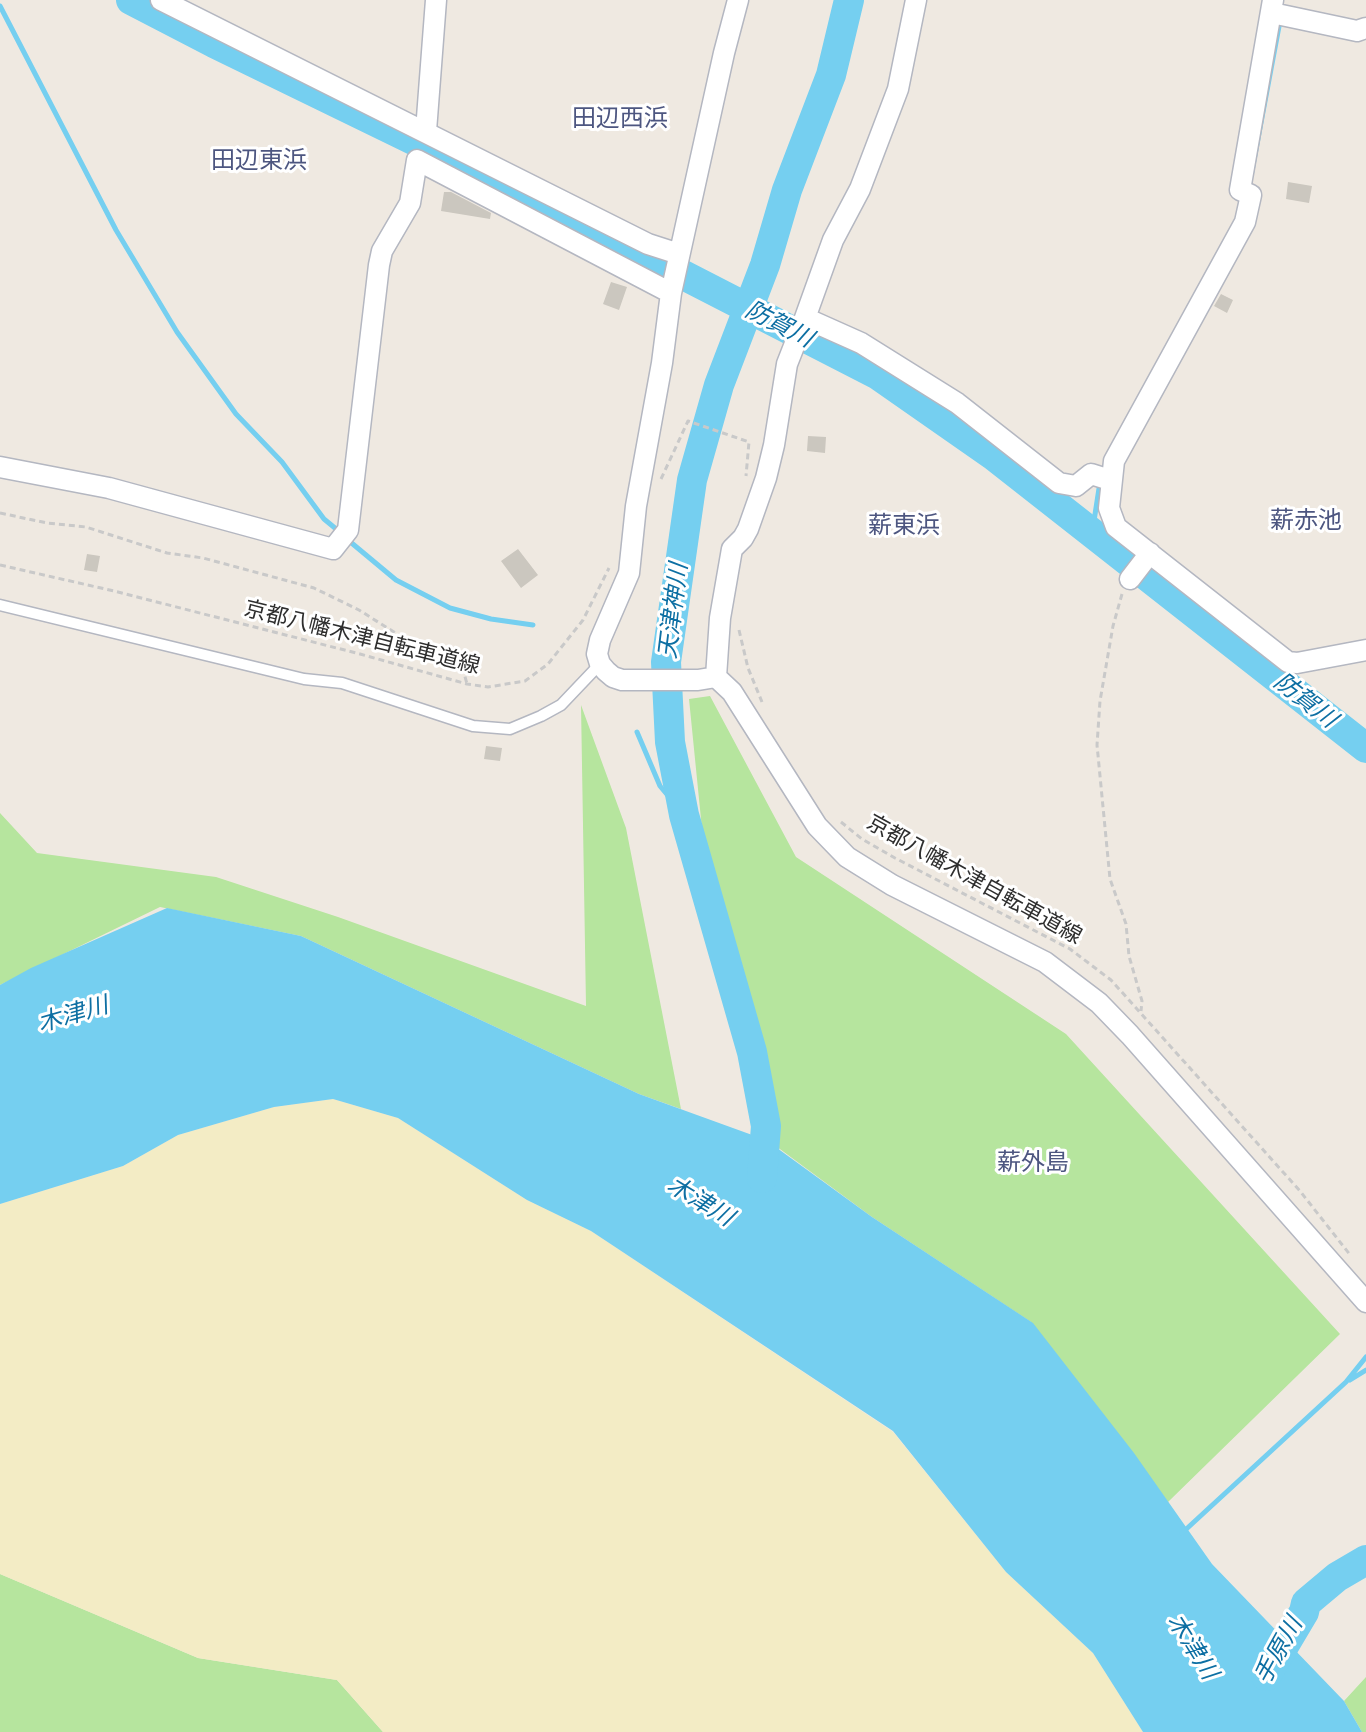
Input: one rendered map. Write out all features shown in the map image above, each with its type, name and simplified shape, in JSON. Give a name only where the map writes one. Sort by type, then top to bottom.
[{"type":"street","points":[[161,0],[648,244],[679,254]]},
{"type":"street","points":[[426,131],[436,0]]},
{"type":"street","points":[[738,0],[671,293],[662,363],[636,506],[629,573],[600,640],[597,654],[600,664],[613,677],[656,680],[716,677],[732,692],[817,826],[847,857],[892,885],[1045,962],[1099,1003],[1366,1302]]},
{"type":"street","points":[[716,677],[720,618],[732,549],[748,529],[766,478],[787,364],[833,240],[860,189],[898,89],[916,0]]},
{"type":"street","points":[[1366,28],[1357,31],[1277,11],[1240,190],[1251,195],[1245,222],[1114,461],[1109,508],[1116,527],[1148,557],[1288,662],[1366,650]]},
{"type":"street","points":[[0,467],[109,488],[333,549],[348,530],[382,251],[410,203],[417,160],[671,293]]},
{"type":"street","points":[[805,318],[861,343],[957,403],[1059,483],[1076,486],[1091,474],[1110,480]]},
{"type":"street","points":[[1130,579],[1148,557]]},
{"type":"lane","points":[[0,605],[304,679],[342,683],[473,726],[510,729],[541,716],[561,705],[600,664]]},
{"type":"path","points":[[657,488],[687,421],[750,444],[745,478]]},
{"type":"path","points":[[0,513],[86,527],[167,553],[203,558],[314,588],[359,610],[464,673],[467,684]]},
{"type":"path","name":"京都八幡木津自転車道線","points":[[0,565],[488,687],[525,681],[548,664],[583,620],[609,568]]},
{"type":"path","points":[[1130,579],[1113,626],[1100,701],[1097,745],[1110,879],[1126,924],[1129,956],[1142,1001],[1141,1011]]},
{"type":"path","points":[[739,628],[755,687],[767,712]]},
{"type":"path","name":"京都八幡木津自転車道線","points":[[837,819],[862,839],[1070,949],[1111,980],[1300,1191],[1340,1238],[1357,1264]]},
{"type":"green space","points":[[710,696],[796,857],[1066,1034],[1340,1334],[1168,1502],[1031,1322],[872,1217],[765,1138],[752,1052],[702,829],[689,699]]},
{"type":"green space","points":[[581,705],[626,828],[681,1109],[639,1094],[301,936],[160,907],[0,985],[0,813],[37,853],[216,877],[586,1006]]},
{"type":"green space","points":[[0,1574],[198,1658],[337,1680],[383,1732],[0,1732]]},
{"type":"green space","points":[[1366,1677],[1366,1732],[1362,1732],[1344,1701]]},
{"type":"sand","points":[[333,1099],[398,1118],[527,1200],[591,1231],[893,1432],[1006,1572],[1093,1653],[1143,1732],[383,1732],[337,1680],[198,1658],[0,1574],[0,1204],[123,1166],[178,1135],[274,1107]]},
{"type":"water","name":"木津川","points":[[167,908],[301,936],[639,1094],[766,1140],[872,1217],[1033,1323],[1134,1453],[1212,1564],[1344,1701],[1362,1732],[1143,1732],[1093,1653],[1006,1572],[893,1431],[591,1231],[527,1200],[398,1118],[333,1099],[274,1107],[178,1135],[123,1166],[0,1204],[0,985],[31,968]]},
{"type":"building","points":[[1288,182],[1312,186],[1309,203],[1286,199]]},
{"type":"building","points":[[444,192],[451,192],[491,213],[490,219],[441,211]]},
{"type":"building","points":[[611,282],[627,287],[619,310],[603,304]]},
{"type":"building","points":[[1221,294],[1233,300],[1227,313],[1214,306]]},
{"type":"building","points":[[808,436],[826,437],[825,453],[807,451]]},
{"type":"building","points":[[518,549],[538,575],[521,588],[501,561]]},
{"type":"building","points":[[87,554],[100,556],[97,572],[84,570]]},
{"type":"building","points":[[486,746],[502,748],[500,761],[484,759]]},
{"type":"waterway","name":"防賀川","points":[[131,0],[551,207],[878,375],[994,456],[1366,748]]},
{"type":"waterway","name":"天津神川","points":[[762,1178],[766,1126],[752,1052],[684,815],[670,742],[666,662],[692,480],[719,385],[765,265],[787,190],[831,75],[849,0]]},
{"type":"waterway","points":[[0,6],[116,230],[177,332],[236,414],[282,462],[324,519],[341,533]]},
{"type":"waterway","points":[[1251,176],[1280,21]]},
{"type":"waterway","points":[[1092,534],[1100,482]]},
{"type":"waterway","points":[[348,540],[396,580],[450,608],[491,619],[533,625]]},
{"type":"waterway","points":[[637,732],[660,786],[684,815]]},
{"type":"waterway","points":[[1182,1533],[1346,1382],[1366,1357]]},
{"type":"waterway","points":[[1350,1380],[1366,1370]]},
{"type":"waterway","name":"手原川","points":[[1266,1676],[1304,1612],[1306,1603],[1337,1577],[1366,1560]]},
{"type":"district","name":"田辺西浜","points":[[620,119]]},
{"type":"district","name":"田辺東浜","points":[[259,161]]},
{"type":"district","name":"薪赤池","points":[[1306,521]]},
{"type":"district","name":"薪東浜","points":[[904,526]]},
{"type":"district","name":"薪外島","points":[[1033,1163]]}]
